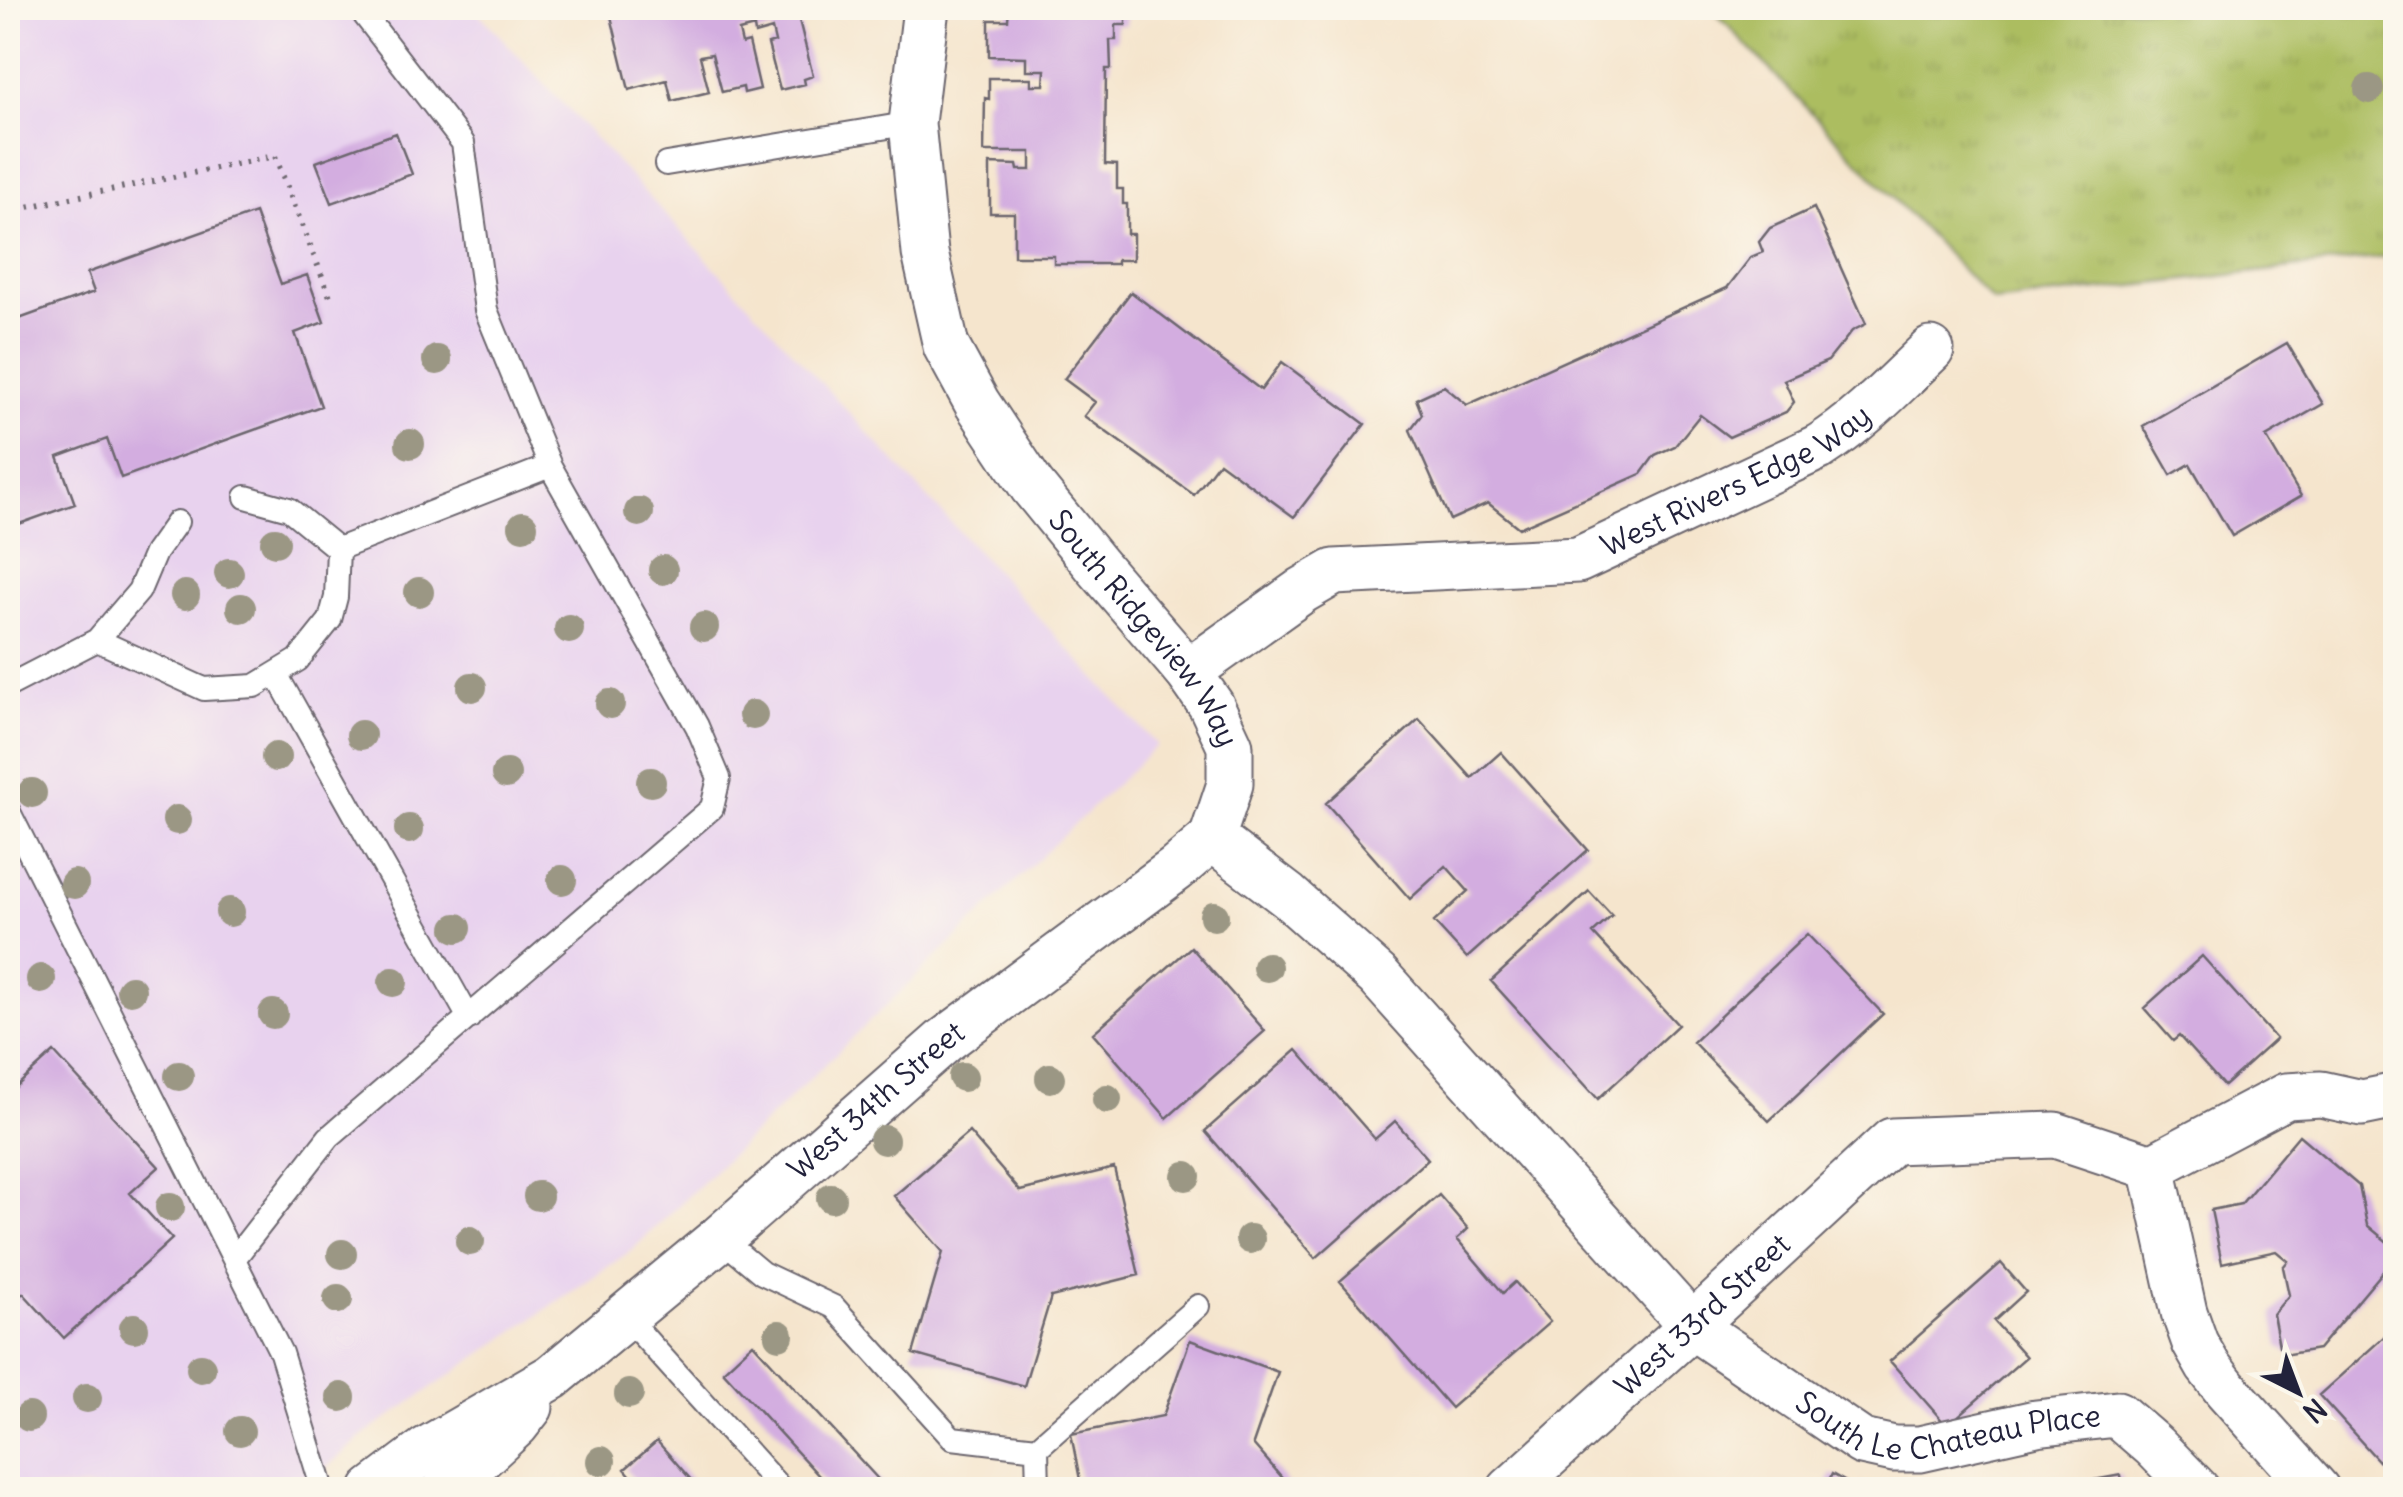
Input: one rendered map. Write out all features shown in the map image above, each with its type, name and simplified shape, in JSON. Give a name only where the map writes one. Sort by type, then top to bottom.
[{"type":"street","name":"South Ridgeview Way","points":[[926,8],[912,123],[925,253],[946,346],[977,403],[1032,486],[1188,672],[1211,706],[1230,746],[1230,784],[1212,838]]},
{"type":"street","name":"West Rivers Edge Way","points":[[1188,672],[1334,572],[1578,560],[1838,436],[1932,350]]},
{"type":"street","name":"West 34th Street","points":[[373,1490],[426,1450],[552,1377],[720,1238],[944,1040],[1176,869],[1212,838]]},
{"type":"street","points":[[1212,838],[1288,896],[1378,976],[1692,1326]]},
{"type":"street","points":[[2317,1490],[2226,1389],[2196,1343],[2184,1312],[2152,1167],[2286,1096],[2321,1094],[2384,1106]]},
{"type":"street","name":"West 33rd Street","points":[[1510,1490],[1892,1141],[2055,1135],[2152,1167]]},
{"type":"street","name":"South Le Chateau Place","points":[[1692,1326],[1862,1442],[1894,1449],[1920,1449],[2036,1423],[2117,1414],[2197,1490]]},
{"type":"street","name":"West 34th Street","points":[[444,1490],[516,1425],[552,1377]]},
{"type":"lane","points":[[234,1260],[328,1136],[712,808],[719,778],[697,726],[550,466],[486,310],[462,142],[359,8]]},
{"type":"lane","points":[[666,164],[912,123]]},
{"type":"lane","points":[[338,549],[550,466]]},
{"type":"lane","points":[[246,497],[289,508],[338,549]]},
{"type":"lane","points":[[8,686],[98,640],[140,591],[155,554],[177,522]]},
{"type":"lane","points":[[98,640],[204,689],[255,686],[298,660],[330,620],[336,597],[338,549]]},
{"type":"lane","points":[[276,674],[469,1018]]},
{"type":"lane","points":[[8,810],[281,1353],[323,1490]]},
{"type":"lane","points":[[720,1238],[762,1274],[834,1307],[952,1438],[1037,1448],[1198,1306]]},
{"type":"lane","points":[[626,1317],[782,1490]]},
{"type":"lane","points":[[1037,1448],[1038,1490]]},
{"type":"path","points":[[8,211],[274,156],[331,299]]},
{"type":"shaded area","points":[[8,8],[474,8],[1157,745],[632,1250],[368,1432],[301,1489],[8,1488]]},
{"type":"green space","points":[[1711,8],[2395,8],[2395,256],[1993,302]]},
{"type":"building","points":[[609,8],[796,8],[813,76],[804,79],[805,84],[780,90],[768,44],[775,42],[772,29],[755,34],[754,27],[739,31],[742,44],[749,42],[760,89],[744,93],[743,87],[722,92],[712,54],[700,56],[709,92],[672,101],[667,80],[629,90]]},
{"type":"building","points":[[1009,8],[1126,8],[1126,25],[1116,25],[1116,40],[1110,40],[1111,69],[1106,69],[1105,164],[1117,165],[1117,189],[1123,189],[1123,204],[1127,204],[1127,234],[1133,234],[1133,260],[1117,260],[1117,264],[1054,264],[1054,256],[1014,256],[1014,213],[990,213],[990,164],[1031,170],[1031,152],[984,152],[989,78],[1031,78],[1031,85],[1044,85],[1045,70],[1026,70],[1026,57],[989,56],[989,20],[1008,20]]},
{"type":"building","points":[[396,133],[412,174],[332,203],[316,162]]},
{"type":"building","points":[[1814,208],[1866,324],[1852,331],[1828,361],[1784,380],[1794,402],[1786,412],[1729,437],[1700,415],[1675,446],[1655,455],[1641,474],[1519,528],[1488,503],[1450,520],[1410,430],[1422,414],[1416,399],[1444,386],[1467,405],[1727,288],[1751,257],[1763,252],[1759,242],[1770,228]]},
{"type":"building","points":[[255,213],[281,284],[307,275],[324,322],[295,333],[321,406],[121,478],[107,439],[58,457],[75,504],[8,528],[8,323],[94,292],[87,273]]},
{"type":"building","points":[[1131,292],[1261,390],[1282,362],[1365,424],[1294,517],[1219,462],[1194,495],[1084,416],[1095,402],[1064,379]]},
{"type":"building","points":[[2287,343],[2323,404],[2266,437],[2301,496],[2232,536],[2190,464],[2171,475],[2143,426]]},
{"type":"building","points":[[1419,719],[1472,778],[1501,752],[1588,850],[1467,958],[1434,922],[1468,891],[1446,866],[1410,899],[1326,803]]},
{"type":"building","points":[[1589,891],[1612,916],[1593,933],[1678,1025],[1598,1099],[1491,981]]},
{"type":"building","points":[[1807,934],[1883,1014],[1769,1121],[1693,1042]]},
{"type":"building","points":[[1191,947],[1265,1031],[1167,1118],[1093,1033]]},
{"type":"building","points":[[2202,956],[2276,1039],[2224,1086],[2179,1036],[2173,1041],[2144,1008]]},
{"type":"building","points":[[1297,1050],[1375,1139],[1395,1121],[1428,1159],[1316,1258],[1205,1131]]},
{"type":"building","points":[[54,1052],[159,1167],[130,1193],[172,1239],[64,1338],[23,1293],[8,1307],[8,1094]]},
{"type":"building","points":[[969,1132],[1020,1191],[1114,1168],[1139,1275],[1051,1297],[1024,1386],[913,1354],[943,1252],[894,1196]]},
{"type":"building","points":[[2299,1135],[2359,1186],[2367,1225],[2396,1249],[2396,1256],[2318,1349],[2289,1354],[2279,1346],[2273,1314],[2289,1295],[2283,1267],[2288,1261],[2276,1251],[2222,1263],[2211,1210],[2241,1204]]},
{"type":"building","points":[[1439,1195],[1468,1229],[1457,1239],[1503,1293],[1515,1282],[1550,1322],[1451,1408],[1340,1281]]},
{"type":"building","points":[[2001,1263],[2026,1292],[1994,1321],[2026,1357],[1947,1426],[1890,1361]]},
{"type":"building","points":[[2396,1326],[2396,1480],[2319,1395]]},
{"type":"building","points":[[1190,1340],[1278,1372],[1253,1444],[1293,1490],[1082,1490],[1071,1434],[1163,1416]]},
{"type":"building","points":[[753,1343],[888,1490],[832,1490],[723,1371]]},
{"type":"building","points":[[657,1441],[700,1490],[643,1490],[625,1469]]},
{"type":"building","points":[[1832,1474],[1860,1490],[1824,1490]]},
{"type":"building","points":[[2121,1475],[2123,1490],[2051,1490],[2051,1488]]}]
